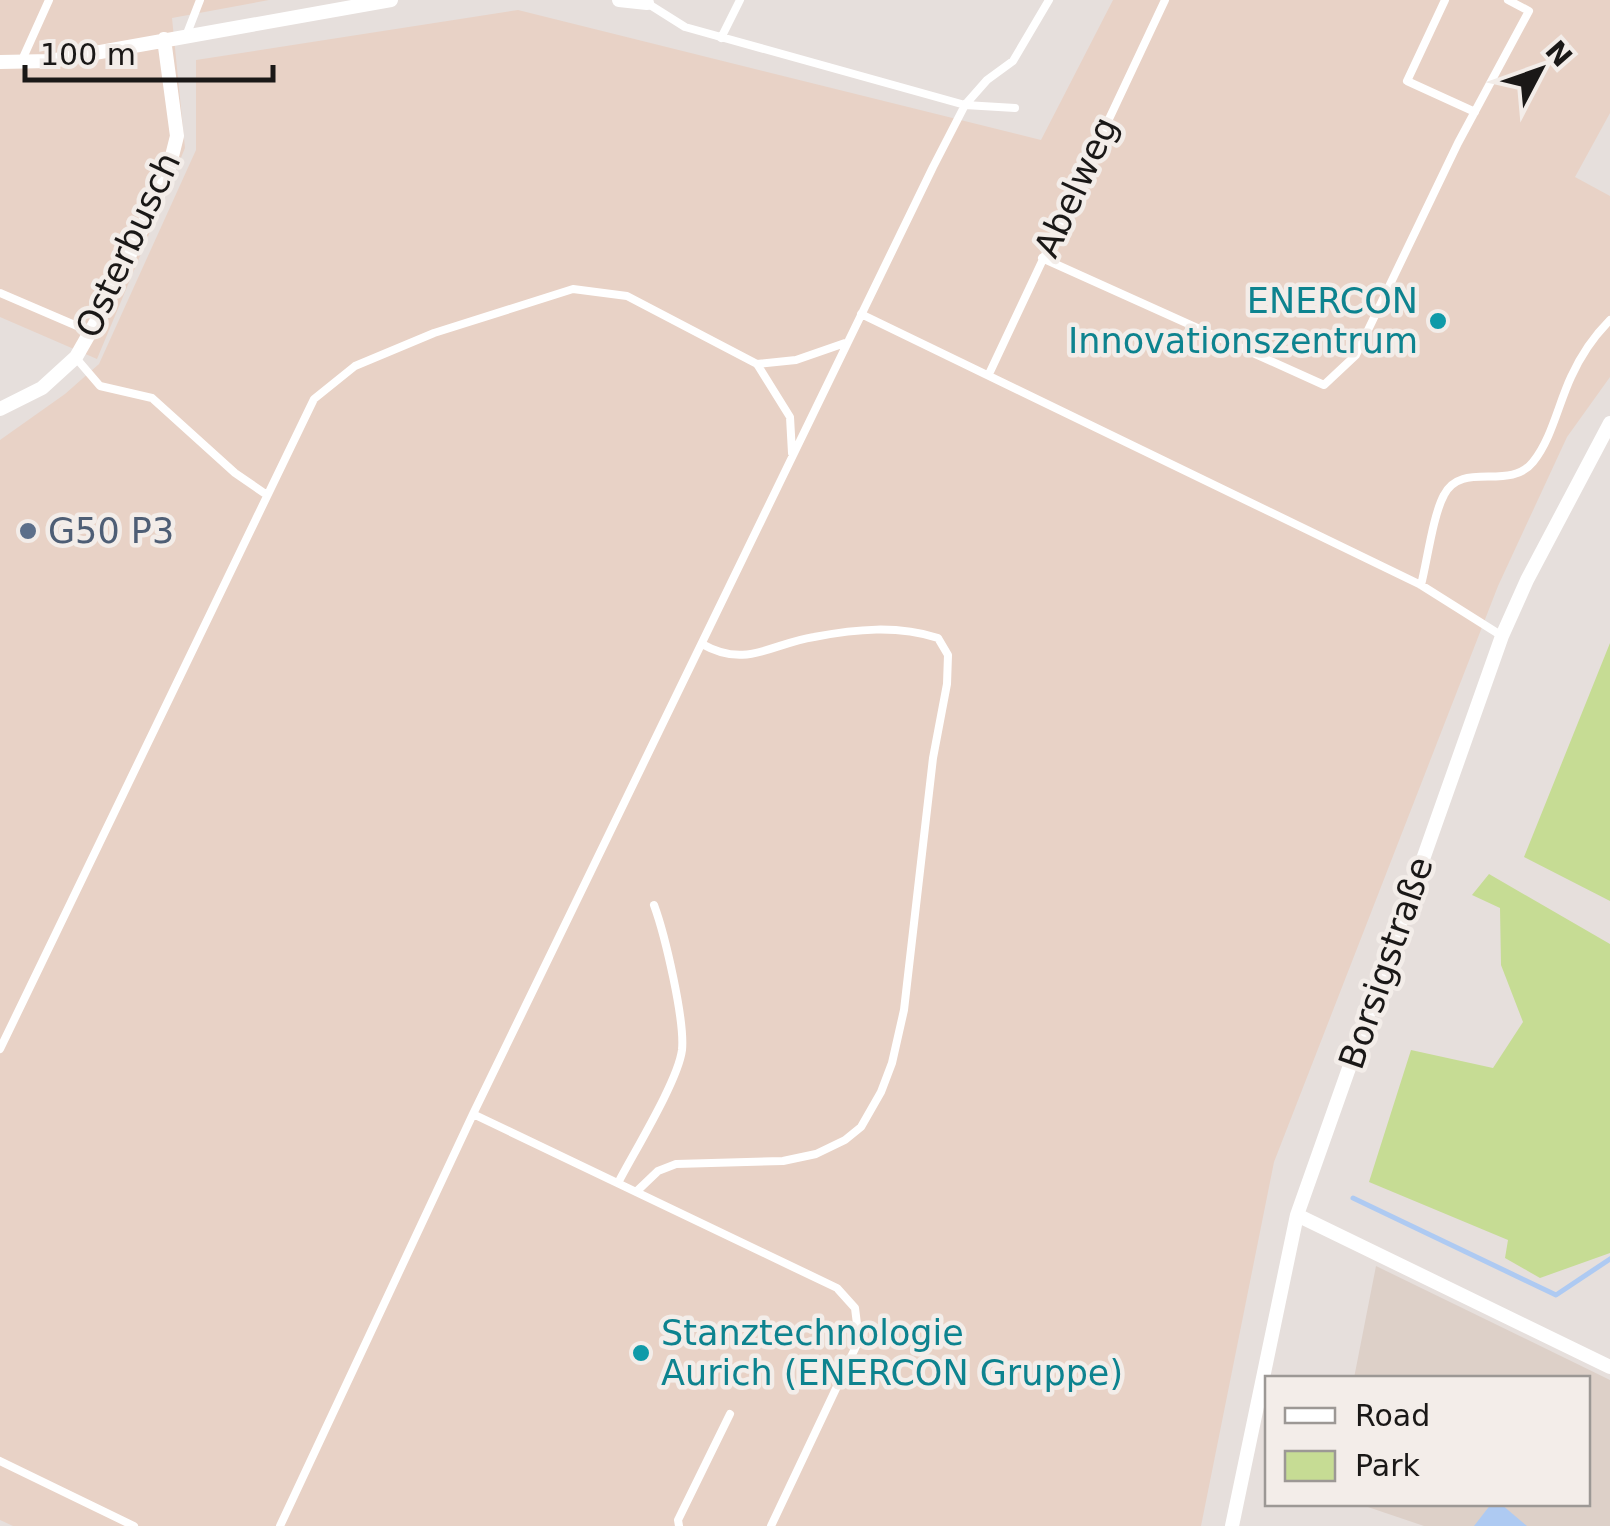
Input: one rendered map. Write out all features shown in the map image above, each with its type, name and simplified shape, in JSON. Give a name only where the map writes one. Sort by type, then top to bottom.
[{"type":"street","points":[[0,62],[50,61],[391,0]]},
{"type":"street","points":[[619,0],[647,3]]},
{"type":"street","name":"Osterbusch","points":[[0,409],[42,388],[76,357],[167,176],[177,136],[164,40]]},
{"type":"street","name":"Borsigstraße","points":[[1232,1526],[1297,1215],[1502,636],[1527,580],[1610,423]]},
{"type":"street","points":[[1297,1215],[1610,1368]]},
{"type":"lane","points":[[20,64],[49,0]]},
{"type":"lane","points":[[186,36],[200,0]]},
{"type":"lane","points":[[721,38],[740,0]]},
{"type":"lane","points":[[280,1526],[474,1114],[846,343],[965,106],[987,80],[1013,60],[1049,0]]},
{"type":"lane","name":"Abelweg","points":[[989,374],[1165,0]]},
{"type":"lane","points":[[1445,0],[1407,81],[1475,112]]},
{"type":"lane","points":[[1042,258],[1324,384],[1356,355],[1529,11],[1508,0]]},
{"type":"lane","points":[[647,3],[685,28],[965,106],[1015,108]]},
{"type":"lane","points":[[0,1049],[314,399],[355,366],[434,333],[573,289],[627,296],[757,364],[790,417],[792,458]]},
{"type":"lane","points":[[0,292],[91,332]]},
{"type":"lane","points":[[861,314],[1421,586],[1502,636]]},
{"type":"lane","points":[[1421,586],[1444,495],[1456,482],[1471,476],[1509,478],[1530,467],[1543,448],[1571,376],[1610,320]]},
{"type":"lane","points":[[757,364],[796,360],[846,343]]},
{"type":"lane","points":[[76,357],[100,386],[152,398],[235,473],[266,495]]},
{"type":"lane","points":[[636,1192],[658,1171],[676,1164],[800,1158],[845,1140],[861,1127],[892,1064],[904,1010],[932,758],[947,684],[948,655],[938,638],[912,630],[874,629],[810,637],[735,657],[721,655],[702,644]]},
{"type":"lane","points":[[618,1183],[676,1072],[682,1049],[664,930],[654,905]]},
{"type":"lane","points":[[474,1114],[837,1288],[856,1308],[859,1340],[771,1526]]},
{"type":"lane","points":[[678,1526],[730,1414]]},
{"type":"lane","points":[[0,1462],[134,1526]]},
{"type":"shaded area","points":[[0,0],[269,0],[172,18],[185,148],[97,359],[0,317]]},
{"type":"shaded area","points":[[1113,0],[1610,0],[1610,113],[1575,177],[1610,196],[1610,377],[1567,437],[1498,586],[1274,1162],[1201,1526],[13,1526],[0,1520],[0,440],[65,394],[99,364],[196,150],[196,60],[518,10],[1041,140]]},
{"type":"shaded area","points":[[1376,1266],[1610,1380],[1610,1526],[1424,1526],[1365,1506],[1590,1506],[1590,1376],[1354,1376]]},
{"type":"green space","points":[[1610,643],[1610,901],[1524,857]]},
{"type":"green space","points":[[1489,874],[1610,944],[1610,1253],[1540,1278],[1505,1258],[1508,1240],[1369,1182],[1411,1050],[1493,1068],[1523,1022],[1501,965],[1500,908],[1472,895]]},
{"type":"water","points":[[1489,1506],[1503,1506],[1527,1526],[1474,1526]]},
{"type":"waterway","points":[[1353,1198],[1556,1295],[1610,1259]]},
{"type":"place","name":"ENERCON Innovationszentrum","points":[[1438,321]]},
{"type":"place","name":"G50 P3","points":[[28,531]]},
{"type":"place","name":"Stanztechnologie Aurich (ENERCON Gruppe)","points":[[641,1353]]}]
